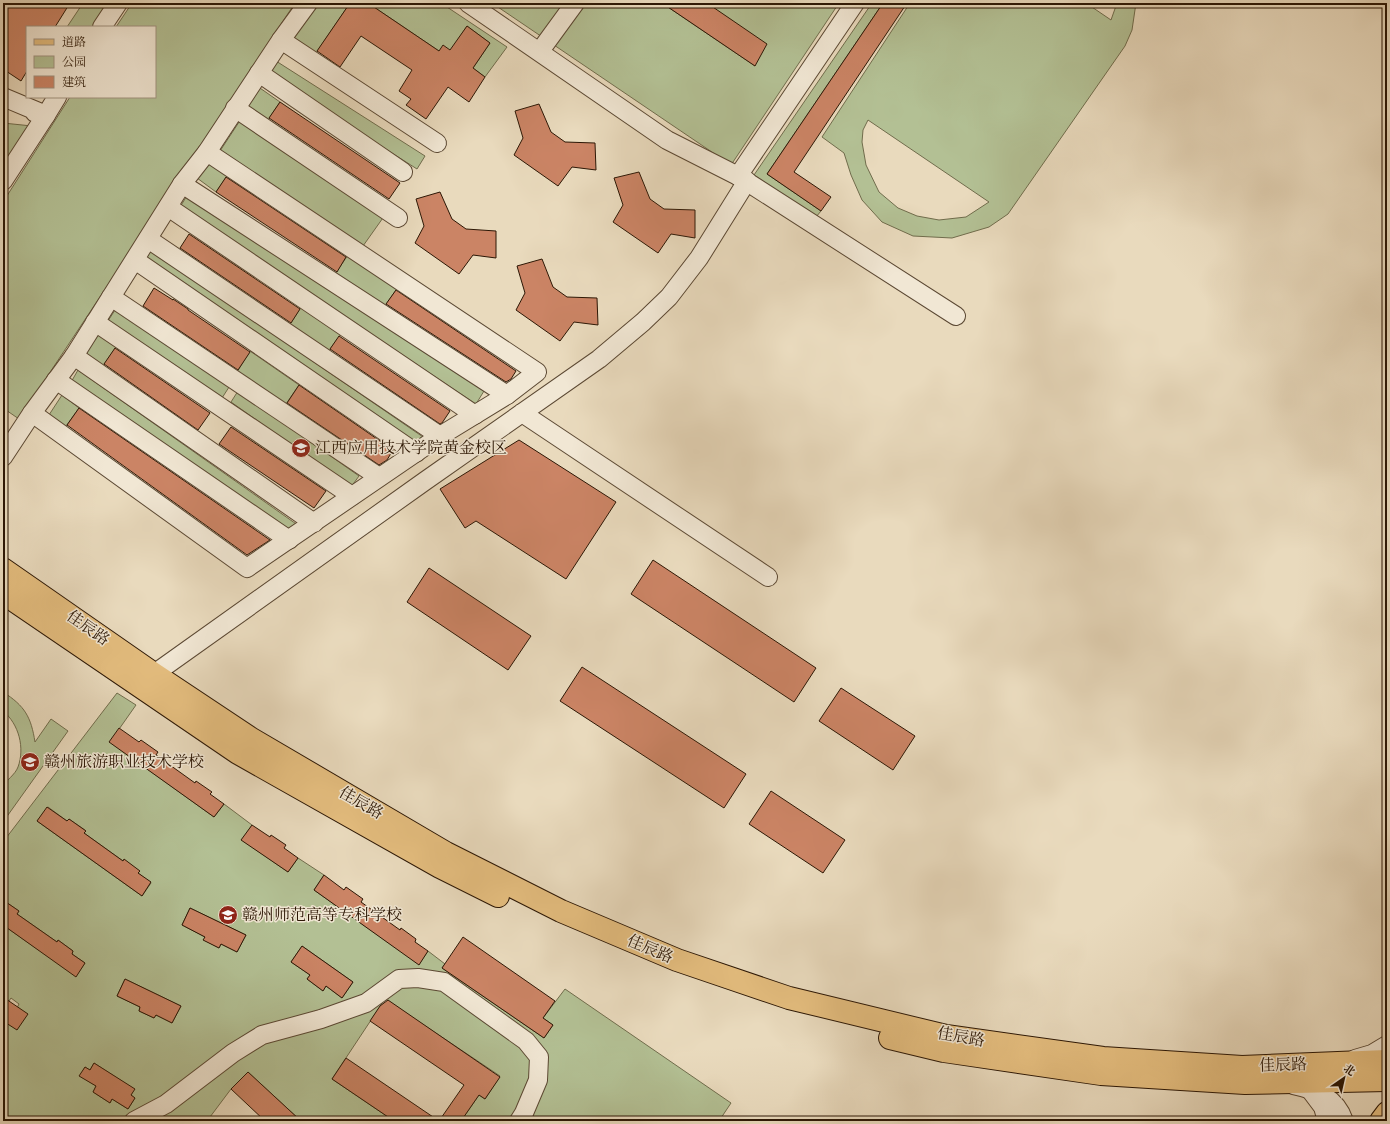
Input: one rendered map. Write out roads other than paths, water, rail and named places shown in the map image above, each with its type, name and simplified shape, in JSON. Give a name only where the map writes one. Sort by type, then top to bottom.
[{"type":"main road","name":"佳辰路","points":[[3,569],[154,674],[250,738],[446,853],[561,911],[677,960],[789,998],[946,1036],[1103,1058],[1242,1067],[1387,1061]]},
{"type":"main road","name":"佳辰路","points":[[3,594],[244,756],[440,867],[555,925],[669,972],[787,1013],[944,1051],[1101,1074],[1245,1083],[1387,1080]]},
{"type":"main road","points":[[1381,1121],[1387,1113]]},
{"type":"street","points":[[103,26],[118,3]]},
{"type":"street","points":[[3,457],[32,413],[74,356],[182,184],[206,152],[281,40],[308,3]]},
{"type":"street","points":[[468,3],[540,51],[667,140],[743,178],[956,316]]},
{"type":"street","points":[[540,51],[575,3]]},
{"type":"street","points":[[154,674],[599,359],[643,322],[669,297],[699,258],[743,178],[855,3]]},
{"type":"street","points":[[281,40],[437,143]]},
{"type":"street","points":[[259,73],[402,172]]},
{"type":"street","points":[[3,96],[46,115]]},
{"type":"street","points":[[3,181],[57,98]]},
{"type":"street","points":[[3,108],[46,115]]},
{"type":"street","points":[[235,108],[398,218]]},
{"type":"street","points":[[32,413],[247,568],[440,436],[507,395],[537,372],[206,152]]},
{"type":"street","points":[[182,184],[507,395]]},
{"type":"street","points":[[168,207],[476,415]]},
{"type":"street","points":[[148,239],[440,436]]},
{"type":"street","points":[[134,260],[416,453]]},
{"type":"street","points":[[111,297],[379,477]]},
{"type":"street","points":[[95,322],[352,496]]},
{"type":"street","points":[[74,356],[314,523]]},
{"type":"street","points":[[56,380],[289,540]]},
{"type":"street","points":[[522,413],[768,577]]},
{"type":"street","points":[[134,1121],[166,1104],[233,1053],[262,1035],[321,1020],[366,1003],[399,979],[418,978],[444,982],[526,1041],[539,1058],[538,1080],[519,1121]]},
{"type":"street","points":[[1338,1063],[1372,1054],[1387,1046]]},
{"type":"street","points":[[1281,1082],[1310,1089],[1328,1098],[1340,1110],[1344,1121]]},
{"type":"street","points":[[1310,1089],[1323,1107],[1327,1121]]},
{"type":"place","name":"江西应用技术学院黄金校区","points":[[301,448]]},
{"type":"place","name":"赣州旅游职业技术学校","points":[[30,762]]},
{"type":"place","name":"赣州师范高等专科学校","points":[[228,915]]}]
